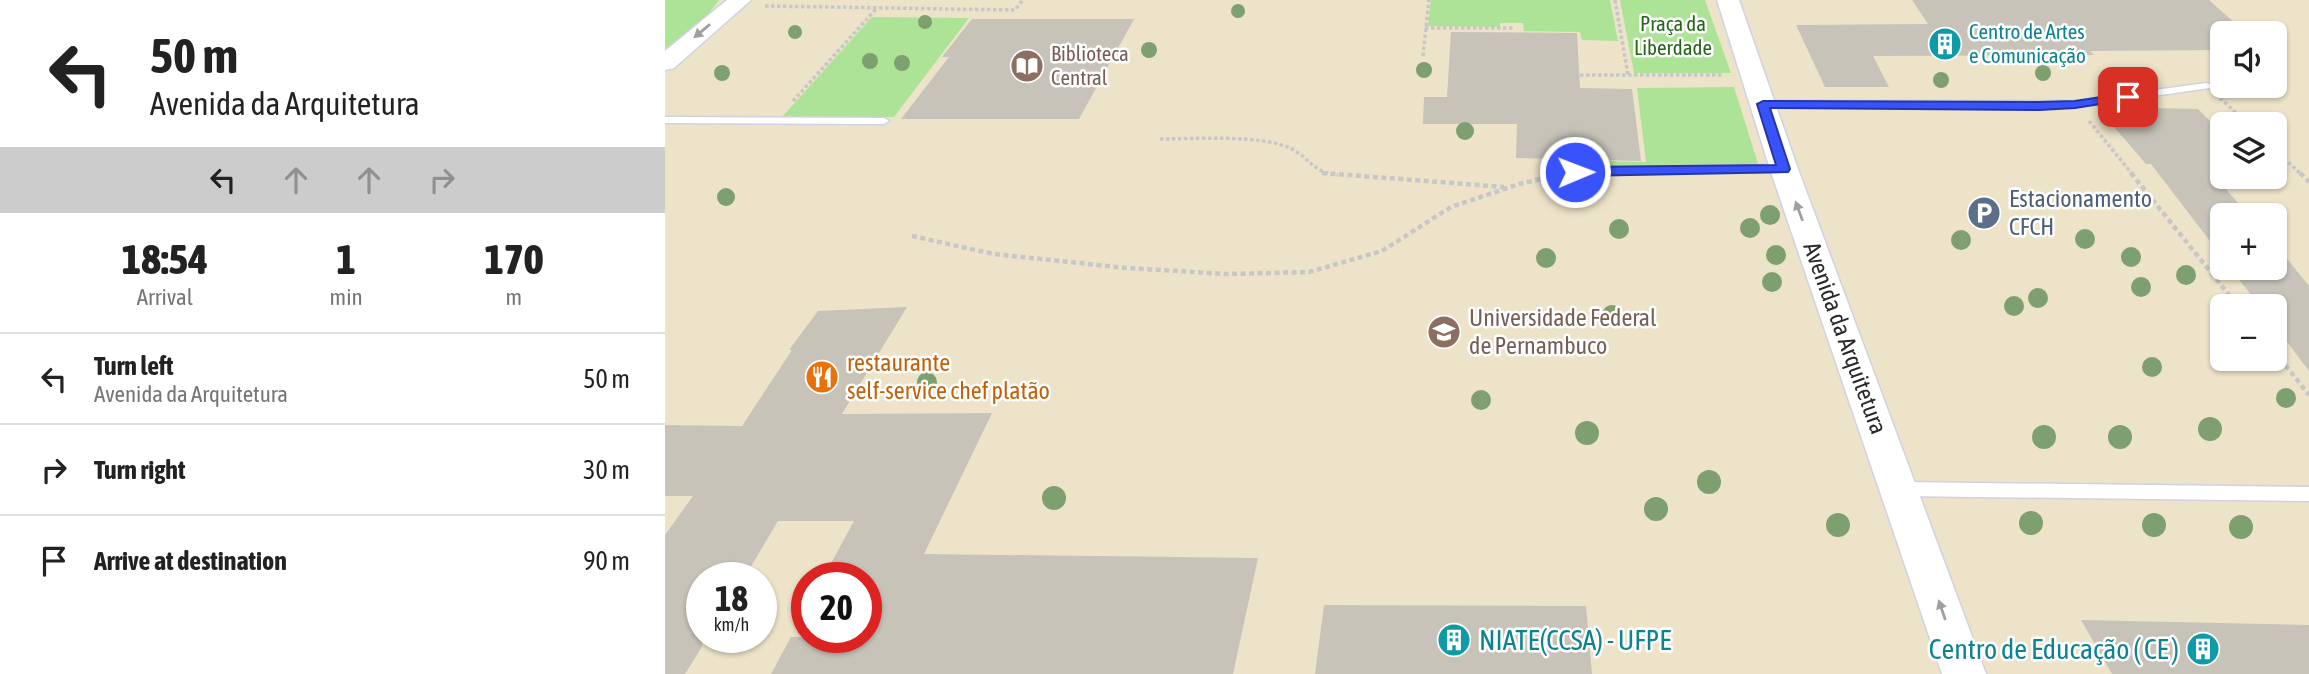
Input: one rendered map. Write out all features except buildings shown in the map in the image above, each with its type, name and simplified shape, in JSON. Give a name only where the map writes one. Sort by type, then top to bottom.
[{"type":"street","name":"Avenida da Arquitetura","points":[[1728,0],[1784,169],[1964,674]]},
{"type":"street","points":[[665,63],[736,3]]},
{"type":"lane","points":[[1759,90],[2075,104],[2206,86]]},
{"type":"lane","points":[[665,120],[884,121]]},
{"type":"lane","points":[[1575,172],[1784,169]]},
{"type":"lane","points":[[1899,489],[2309,494]]},
{"type":"path","points":[[736,3],[1016,10],[1023,0]]},
{"type":"path","points":[[1423,55],[1429,0]]},
{"type":"path","points":[[1615,0],[1628,75]]},
{"type":"path","points":[[776,120],[877,8]]},
{"type":"path","points":[[1425,27],[1514,28]]},
{"type":"path","points":[[1580,75],[1628,75],[1759,90]]},
{"type":"path","points":[[2206,86],[2235,112]]},
{"type":"path","points":[[2075,104],[2228,294]]},
{"type":"path","points":[[1160,139],[1256,140],[1291,148],[1323,174],[1509,187]]},
{"type":"path","points":[[2287,161],[2309,182]]},
{"type":"path","points":[[912,236],[994,254],[1126,268],[1226,274],[1309,272],[1382,251],[1451,207],[1509,187],[1575,172]]},
{"type":"path","points":[[2287,367],[2309,395]]},
{"type":"shaded area","name":"Universidade Federal de Pernambuco","points":[[665,0],[2309,0],[2309,674],[665,674]]},
{"type":"green space","points":[[665,0],[719,0],[707,16],[665,52]]},
{"type":"green space","points":[[1431,0],[1610,0],[1618,41],[1582,40],[1580,32],[1524,31],[1523,23],[1500,23],[1500,27],[1428,26]]},
{"type":"green space","name":"Praça da Liberdade","points":[[1620,0],[1705,0],[1731,73],[1634,73]]},
{"type":"green space","points":[[872,17],[969,18],[894,117],[782,117]]},
{"type":"green space","points":[[1734,87],[1759,167],[1602,168],[1601,161],[1646,162],[1637,88]]},
{"type":"place","name":"Centro de Artes e Comunicação","points":[[1945,44]]},
{"type":"place","name":"Biblioteca Central","points":[[1027,66]]},
{"type":"place","name":"Estacionamento CFCH","points":[[1984,213]]},
{"type":"place","name":"Universidade Federal de Pernambuco","points":[[1444,332]]},
{"type":"place","name":"restaurante self-service chef platão","points":[[822,377]]},
{"type":"place","name":"NIATE(CCSA) - UFPE","points":[[1454,640]]},
{"type":"place","name":"Centro de Educação ( CE )","points":[[2203,649]]},
{"type":"route","points":[[1575,172],[1784,169],[1763,104],[2039,106],[2128,97]]}]
